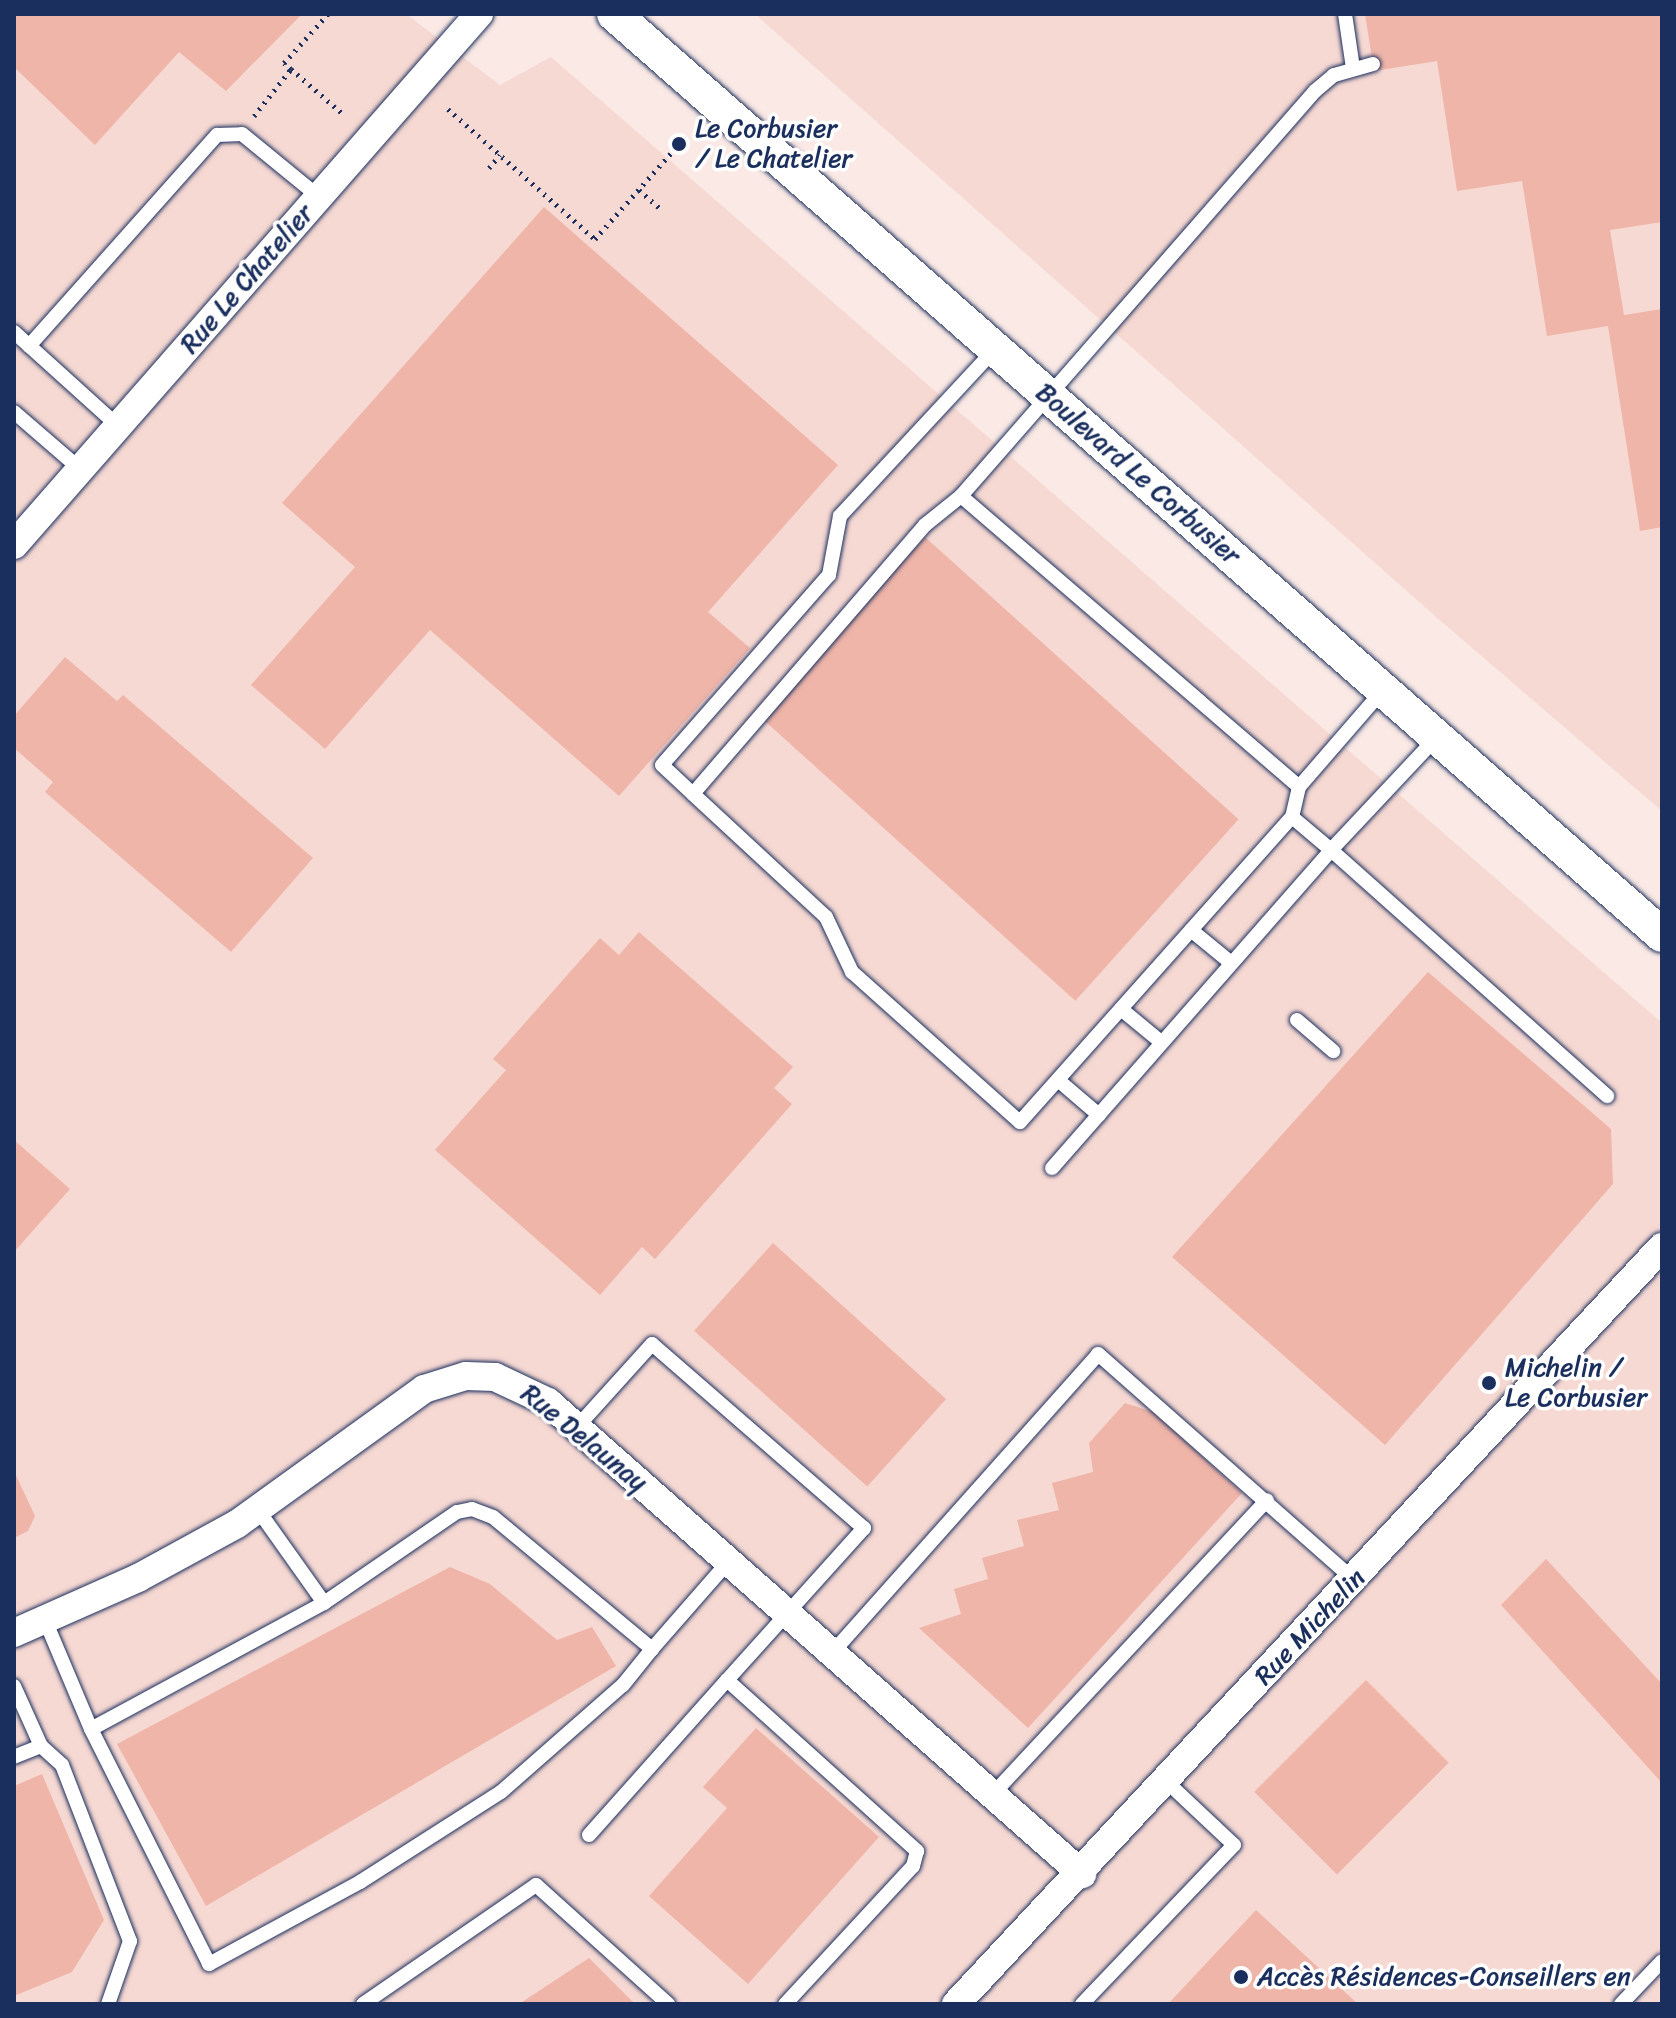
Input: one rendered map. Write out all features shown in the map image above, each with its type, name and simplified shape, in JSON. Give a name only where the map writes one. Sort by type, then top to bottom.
[{"type":"street","name":"Rue Le Chatelier","points":[[14,545],[479,14]]},
{"type":"street","name":"Boulevard Le Corbusier","points":[[614,14],[1662,935]]},
{"type":"street","name":"Rue Michelin","points":[[956,2004],[1082,1874],[1662,1247]]},
{"type":"street","name":"Rue Delaunay","points":[[14,1633],[150,1572],[258,1510],[412,1397],[451,1378],[481,1375],[510,1380],[536,1393],[577,1427],[1082,1874]]},
{"type":"lane","points":[[1345,14],[1353,68]]},
{"type":"lane","points":[[693,794],[925,525],[961,496],[1050,397],[1315,91],[1353,68],[1373,64]]},
{"type":"lane","points":[[29,346],[217,135],[242,134],[319,197]]},
{"type":"lane","points":[[14,332],[118,426]]},
{"type":"lane","points":[[995,348],[840,516],[829,575],[662,765],[826,917],[852,972],[1020,1122],[1292,817],[1299,787],[1384,689]]},
{"type":"lane","points":[[14,412],[80,469]]},
{"type":"lane","points":[[961,496],[1299,787]]},
{"type":"lane","points":[[1052,1168],[1230,962],[1437,736]]},
{"type":"lane","points":[[1292,817],[1607,1096]]},
{"type":"lane","points":[[1191,930],[1230,962]]},
{"type":"lane","points":[[1121,1009],[1161,1042]]},
{"type":"lane","points":[[1297,1020],[1333,1051]]},
{"type":"lane","points":[[1058,1080],[1099,1115]]},
{"type":"lane","points":[[577,1427],[652,1344],[864,1528],[589,1835]]},
{"type":"lane","points":[[832,1653],[1098,1354],[1354,1580]]},
{"type":"lane","points":[[992,1795],[1267,1500]]},
{"type":"lane","points":[[258,1510],[324,1603]]},
{"type":"lane","points":[[91,1729],[324,1603],[450,1516],[479,1510],[652,1649]]},
{"type":"lane","points":[[45,1620],[91,1729],[209,1964],[360,1882],[501,1792],[623,1685],[729,1561]]},
{"type":"lane","points":[[727,1680],[917,1851],[913,1866],[785,2004]]},
{"type":"lane","points":[[14,1686],[41,1746],[62,1765],[130,1941],[108,2004]]},
{"type":"lane","points":[[14,1757],[41,1746]]},
{"type":"lane","points":[[1082,2004],[1234,1845],[1167,1782]]},
{"type":"lane","points":[[363,2004],[536,1885],[668,2004]]},
{"type":"lane","points":[[1621,2004],[1662,1961]]},
{"type":"path","points":[[328,14],[284,63],[343,114]]},
{"type":"path","points":[[252,119],[291,69]]},
{"type":"path","points":[[448,109],[595,239],[679,144]]},
{"type":"path","points":[[489,168],[500,155]]},
{"type":"path","points":[[639,190],[661,209]]},
{"type":"shaded area","points":[[14,14],[406,14],[500,85],[551,57],[1662,1023],[1662,2004],[14,2004]]},
{"type":"shaded area","points":[[755,14],[1662,14],[1662,811],[1435,616]]},
{"type":"building","points":[[16,14],[302,14],[226,91],[179,52],[95,145],[14,67]]},
{"type":"building","points":[[1365,14],[1662,14],[1662,222],[1610,230],[1624,315],[1662,309],[1662,527],[1640,531],[1608,326],[1547,336],[1522,181],[1457,191],[1437,61],[1374,71]]},
{"type":"building","points":[[544,207],[838,465],[708,612],[750,648],[619,796],[430,630],[325,749],[251,685],[355,567],[282,503]]},
{"type":"building","points":[[925,537],[1239,819],[1075,1001],[762,718]]},
{"type":"building","points":[[65,657],[117,701],[123,695],[313,858],[231,952],[45,792],[53,782],[14,748],[14,716]]},
{"type":"building","points":[[639,932],[793,1067],[774,1088],[792,1104],[655,1259],[642,1247],[600,1295],[435,1150],[506,1070],[493,1059],[600,938],[619,955]]},
{"type":"building","points":[[1428,972],[1611,1129],[1613,1184],[1385,1445],[1172,1257]]},
{"type":"building","points":[[14,1140],[70,1189],[14,1252]]},
{"type":"building","points":[[773,1243],[946,1399],[867,1487],[694,1331]]},
{"type":"building","points":[[1125,1403],[1153,1412],[1242,1493],[1028,1728],[919,1628],[961,1614],[954,1589],[988,1579],[982,1558],[1024,1546],[1017,1520],[1059,1510],[1052,1483],[1093,1472],[1089,1443]]},
{"type":"building","points":[[14,1471],[35,1516],[28,1531],[14,1538]]},
{"type":"building","points":[[1546,1559],[1662,1684],[1662,1783],[1501,1605]]},
{"type":"building","points":[[450,1567],[490,1584],[557,1640],[592,1627],[616,1666],[206,1906],[117,1744]]},
{"type":"building","points":[[1366,1680],[1449,1763],[1337,1874],[1254,1792]]},
{"type":"building","points":[[756,1728],[879,1837],[748,1984],[649,1896],[727,1808],[703,1787]]},
{"type":"building","points":[[42,1774],[104,1920],[72,1972],[14,1996],[14,1786]]},
{"type":"building","points":[[1256,1910],[1358,2004],[1168,2004]]},
{"type":"building","points":[[589,1958],[635,2004],[519,2004]]},
{"type":"place","name":"Le Corbusier / Le Chatelier","points":[[679,144]]},
{"type":"place","name":"Michelin / Le Corbusier","points":[[1489,1383]]},
{"type":"place","name":"Accès Résidences-Conseillers en","points":[[1241,1977]]}]
